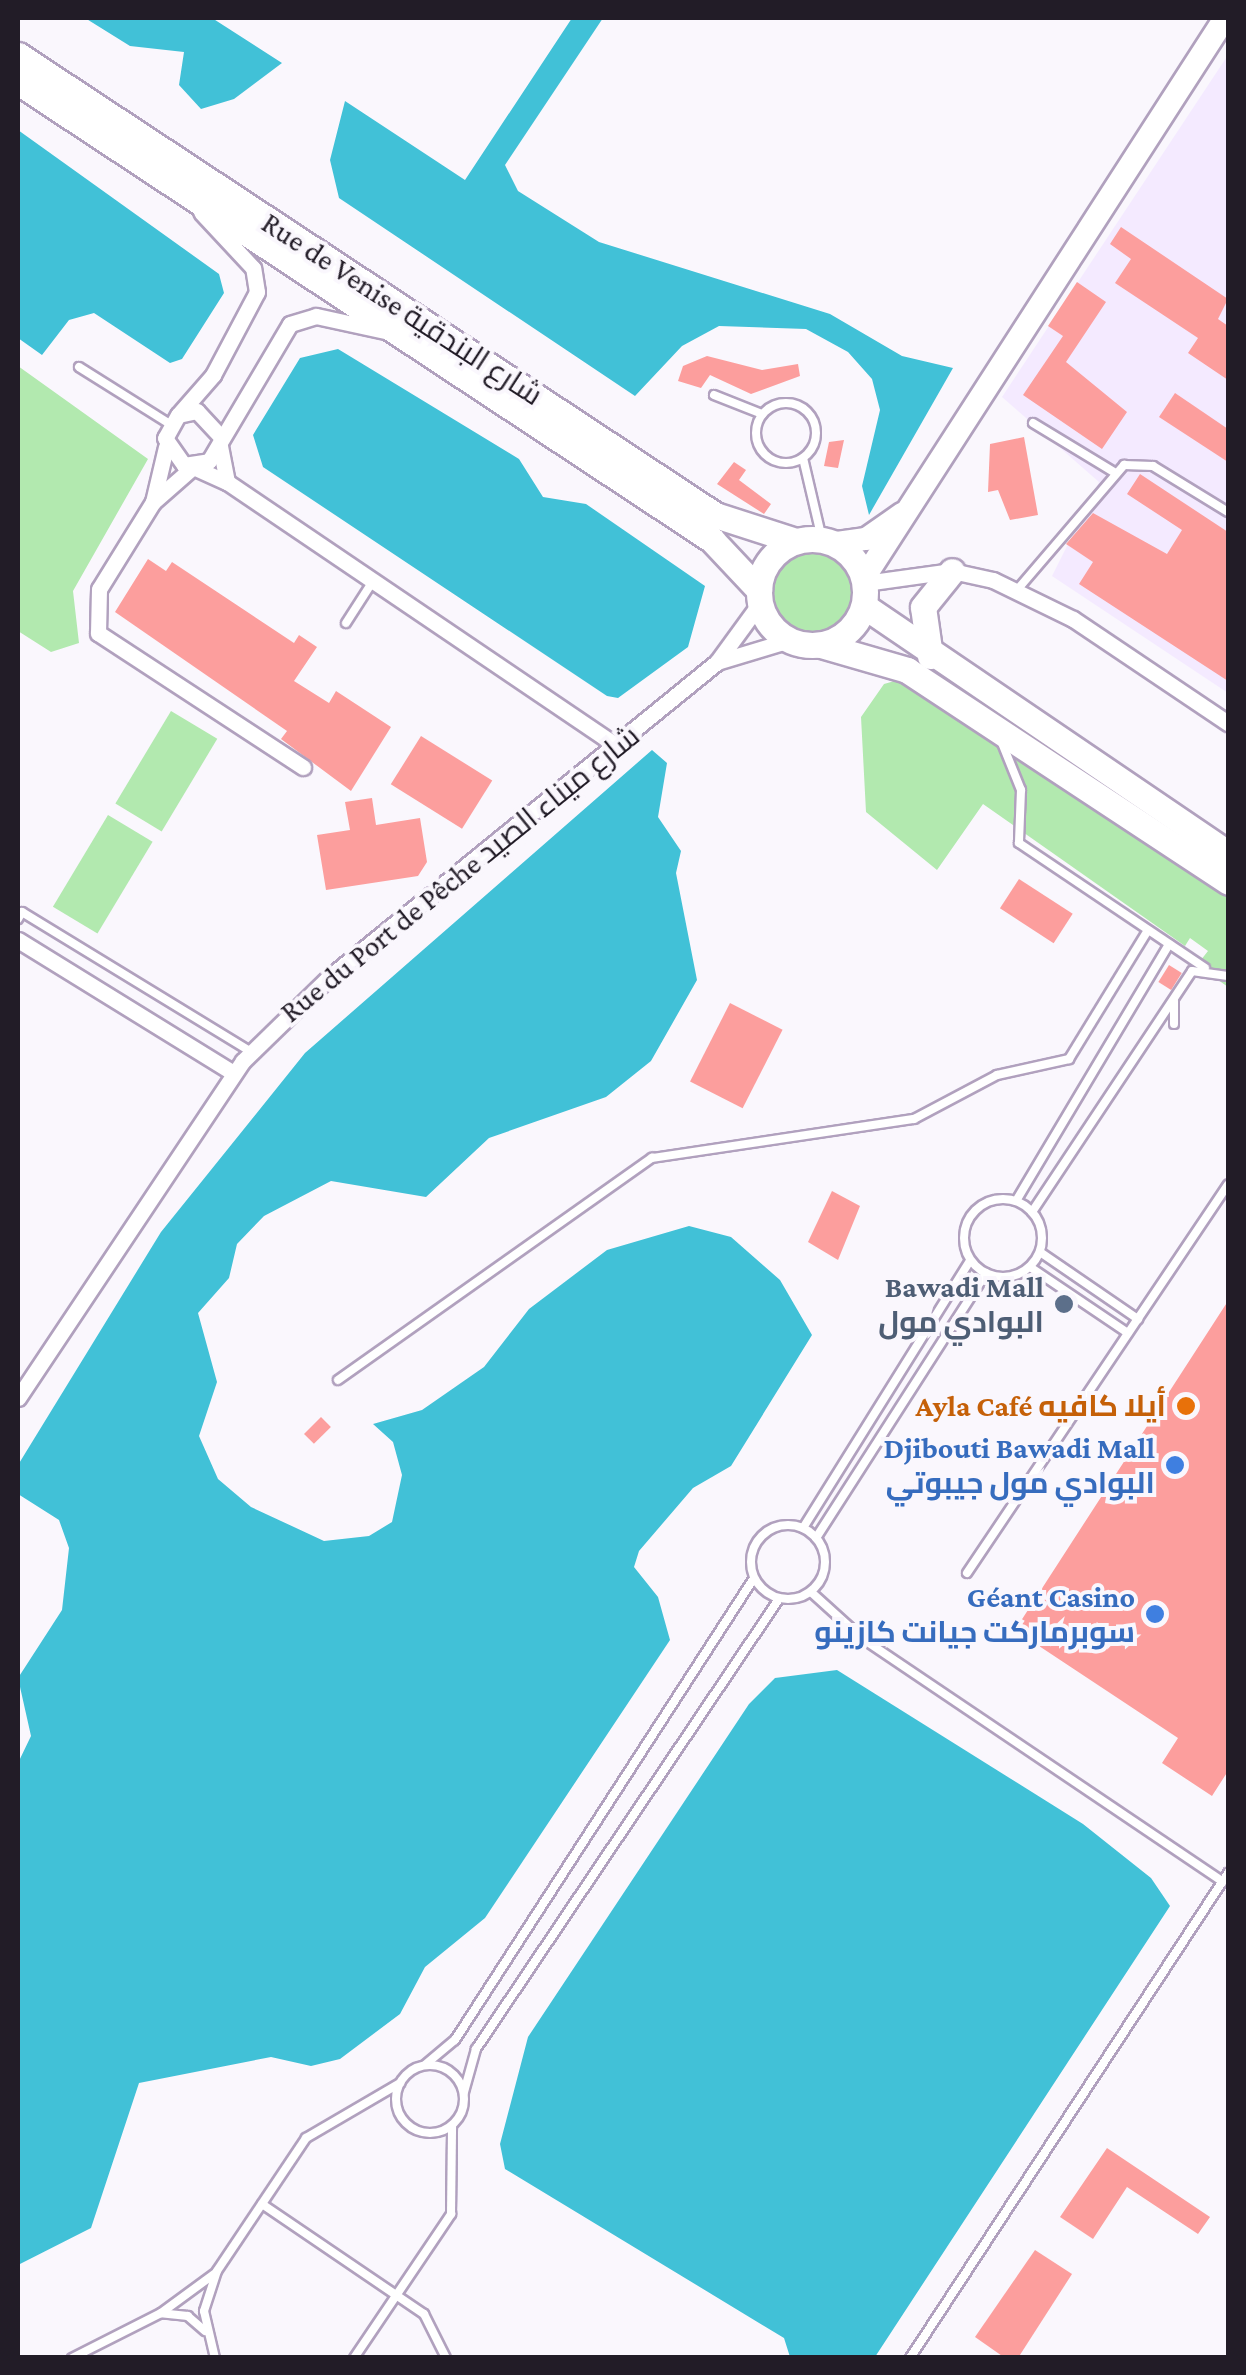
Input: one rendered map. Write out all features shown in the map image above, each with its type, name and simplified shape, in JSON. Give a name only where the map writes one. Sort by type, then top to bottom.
[{"type":"main road","points":[[821,644],[850,629],[864,591],[916,502],[1225,18]]},
{"type":"main road","name":"Rue de Venise شارع البندقية","points":[[18,55],[715,515],[818,541]]},
{"type":"main road","name":"Rue de Venise شارع البندقية","points":[[18,82],[712,540],[759,596]]},
{"type":"main road","points":[[916,502],[876,534],[818,541],[768,562],[759,596],[790,640],[821,644],[907,670],[1228,882]]},
{"type":"main road","points":[[818,541],[930,656],[1228,853]]},
{"type":"main road","points":[[930,656],[922,608],[952,571]]},
{"type":"street","points":[[153,502],[174,420],[213,375],[256,292],[252,268],[184,194]]},
{"type":"street","points":[[303,767],[98,632],[99,589],[153,502],[220,442],[290,324],[316,316],[392,332]]},
{"type":"street","points":[[174,420],[206,414],[220,442],[228,482]]},
{"type":"street","points":[[166,446],[193,466],[228,482],[617,746]]},
{"type":"street","points":[[864,591],[952,571],[1017,590],[1228,723]]},
{"type":"street","name":"Rue du Port de Pêche شارع ميناء الصيد","points":[[18,1398],[232,1073],[251,1052],[327,979],[717,662],[759,596]]},
{"type":"street","name":"Rue du Port de Pêche شارع ميناء الصيد","points":[[717,662],[790,640]]},
{"type":"street","points":[[18,940],[232,1073]]},
{"type":"lane","points":[[79,367],[174,420]]},
{"type":"lane","points":[[714,395],[762,414]]},
{"type":"lane","points":[[762,414],[780,403],[808,412],[817,431],[804,458],[818,541]]},
{"type":"lane","points":[[762,414],[761,450],[776,462],[804,458]]},
{"type":"lane","points":[[1033,423],[1114,472],[1153,466],[1228,512]]},
{"type":"lane","points":[[1017,590],[1114,472]]},
{"type":"lane","points":[[346,623],[373,581]]},
{"type":"lane","points":[[995,730],[1022,790],[1019,844],[1205,968],[1228,976]]},
{"type":"lane","points":[[18,918],[22,912],[251,1052]]},
{"type":"lane","points":[[338,1380],[652,1158],[914,1120],[997,1075],[1069,1059],[1148,930]]},
{"type":"lane","points":[[1016,1201],[1169,944]]},
{"type":"lane","points":[[1032,1212],[1174,1001],[1205,968]]},
{"type":"lane","points":[[1174,1001],[1174,1024]]},
{"type":"lane","points":[[967,1573],[1228,1184]]},
{"type":"lane","points":[[802,1528],[969,1262],[970,1217],[999,1199],[1016,1201],[1032,1212],[1040,1252],[1138,1319]]},
{"type":"lane","points":[[1030,1267],[1040,1252]]},
{"type":"lane","points":[[969,1262],[986,1273],[1030,1267],[1128,1333]]},
{"type":"lane","points":[[816,1538],[986,1273]]},
{"type":"lane","points":[[72,2358],[161,2313],[217,2271],[316,2126],[377,2104],[454,2040],[754,1578],[752,1553],[766,1532],[802,1528],[816,1538],[825,1560],[811,1592]]},
{"type":"lane","points":[[754,1578],[779,1599]]},
{"type":"lane","points":[[354,2358],[451,2214],[452,2126],[476,2049],[779,1599],[811,1592]]},
{"type":"lane","points":[[811,1592],[862,1639],[1223,1882]]},
{"type":"lane","points":[[910,2358],[1228,1873]]},
{"type":"lane","points":[[426,2064],[454,2074],[464,2092]]},
{"type":"lane","points":[[400,2083],[396,2106],[408,2126],[430,2134],[452,2126]]},
{"type":"lane","points":[[262,2204],[424,2314],[446,2358]]},
{"type":"lane","points":[[205,2332],[217,2271]]},
{"type":"lane","points":[[161,2313],[188,2316],[205,2332],[215,2358]]},
{"type":"shaded area","points":[[1228,55],[1228,693],[1052,576],[1099,482],[1002,397]]},
{"type":"green space","points":[[18,366],[148,459],[73,591],[79,643],[51,652],[18,631]]},
{"type":"green space","points":[[812,550],[835,557],[847,569],[854,592],[847,615],[835,627],[812,634],[789,627],[777,615],[770,592],[777,569],[789,557]]},
{"type":"green space","points":[[905,678],[1228,887],[1228,987],[1197,965],[1208,951],[1190,938],[1185,946],[983,804],[937,870],[866,812],[861,717],[884,684]]},
{"type":"green space","points":[[171,711],[217,739],[162,831],[115,804]]},
{"type":"green space","points":[[108,815],[153,842],[97,933],[53,907]]},
{"type":"water","points":[[85,18],[212,18],[282,63],[234,99],[201,109],[179,85],[184,52],[130,46]]},
{"type":"water","points":[[572,18],[603,18],[505,165],[518,191],[599,242],[830,314],[902,356],[953,368],[869,515],[862,486],[880,410],[872,379],[848,352],[806,329],[719,326],[682,346],[635,396],[339,198],[330,160],[345,101],[465,180]]},
{"type":"water","points":[[18,130],[219,274],[224,293],[182,359],[170,363],[94,313],[69,320],[42,355],[18,338]]},
{"type":"water","points":[[338,349],[519,459],[543,497],[586,504],[705,586],[688,647],[618,698],[607,696],[263,467],[253,435],[300,358]]},
{"type":"water","points":[[652,750],[667,763],[658,817],[681,851],[676,873],[697,980],[651,1061],[606,1097],[489,1138],[426,1197],[331,1181],[264,1216],[237,1244],[229,1278],[198,1313],[217,1382],[199,1436],[218,1479],[251,1507],[324,1541],[369,1536],[392,1522],[402,1475],[393,1442],[373,1424],[422,1410],[484,1367],[529,1309],[607,1250],[689,1226],[731,1237],[780,1280],[812,1335],[731,1466],[693,1488],[639,1551],[634,1567],[658,1597],[670,1640],[485,1918],[425,1967],[400,2014],[340,2059],[311,2066],[271,2057],[139,2083],[91,2228],[18,2265],[18,1763],[31,1736],[18,1678],[62,1610],[69,1548],[59,1520],[18,1494],[18,1465],[161,1232],[305,1053]]},
{"type":"water","points":[[837,1670],[1083,1824],[1151,1878],[1170,1906],[875,2357],[790,2357],[784,2338],[505,2169],[500,2144],[528,2037],[749,1704],[775,1678]]},
{"type":"building","points":[[1121,227],[1228,299],[1218,319],[1228,326],[1228,380],[1188,353],[1198,338],[1115,283],[1131,259],[1110,244]]},
{"type":"building","points":[[1077,282],[1106,302],[1066,362],[1127,412],[1102,449],[1023,395],[1063,336],[1048,326]]},
{"type":"building","points":[[707,356],[762,370],[798,364],[800,376],[751,394],[710,375],[701,388],[678,381],[683,366]]},
{"type":"building","points":[[1175,393],[1228,429],[1228,462],[1159,417]]},
{"type":"building","points":[[1024,437],[1038,515],[1010,520],[998,490],[988,492],[990,444]]},
{"type":"building","points":[[844,440],[838,468],[824,466],[829,442]]},
{"type":"building","points":[[734,462],[746,470],[739,480],[771,504],[764,514],[717,484]]},
{"type":"building","points":[[1140,474],[1228,532],[1228,681],[1079,584],[1093,562],[1066,544],[1093,513],[1167,554],[1182,530],[1127,494]]},
{"type":"building","points":[[148,559],[166,571],[172,562],[294,643],[299,635],[317,647],[294,681],[329,703],[336,691],[391,727],[351,791],[281,739],[287,731],[115,612]]},
{"type":"building","points":[[421,736],[492,781],[462,829],[391,784]]},
{"type":"building","points":[[372,798],[376,825],[420,818],[427,862],[418,876],[326,890],[317,835],[350,830],[345,802]]},
{"type":"building","points":[[1019,879],[1073,914],[1054,943],[1000,908]]},
{"type":"building","points":[[1169,965],[1182,973],[1171,990],[1158,982]]},
{"type":"building","points":[[730,1003],[783,1030],[743,1108],[690,1081]]},
{"type":"building","points":[[832,1191],[860,1206],[838,1260],[808,1242]]},
{"type":"building","name":"Djibouti Bawadi Mall البوادي مول جيبوتي","points":[[1228,1301],[1228,1771],[1212,1796],[1162,1763],[1178,1738],[1015,1630]]},
{"type":"building","points":[[321,1417],[331,1427],[314,1444],[304,1434]]},
{"type":"building","points":[[1107,2148],[1210,2217],[1198,2234],[1127,2187],[1093,2239],[1060,2217]]},
{"type":"building","points":[[1035,2250],[1072,2274],[1018,2358],[1005,2358],[975,2337]]},
{"type":"place","name":"Bawadi Mall البوادي مول","points":[[1064,1304]]},
{"type":"place","name":"Ayla Café أيلا كافيه","points":[[1186,1406]]},
{"type":"place","name":"Djibouti Bawadi Mall البوادي مول جيبوتي","points":[[1175,1465]]},
{"type":"place","name":"Géant Casino سوبرماركت جيانت كازينو","points":[[1155,1614]]}]
